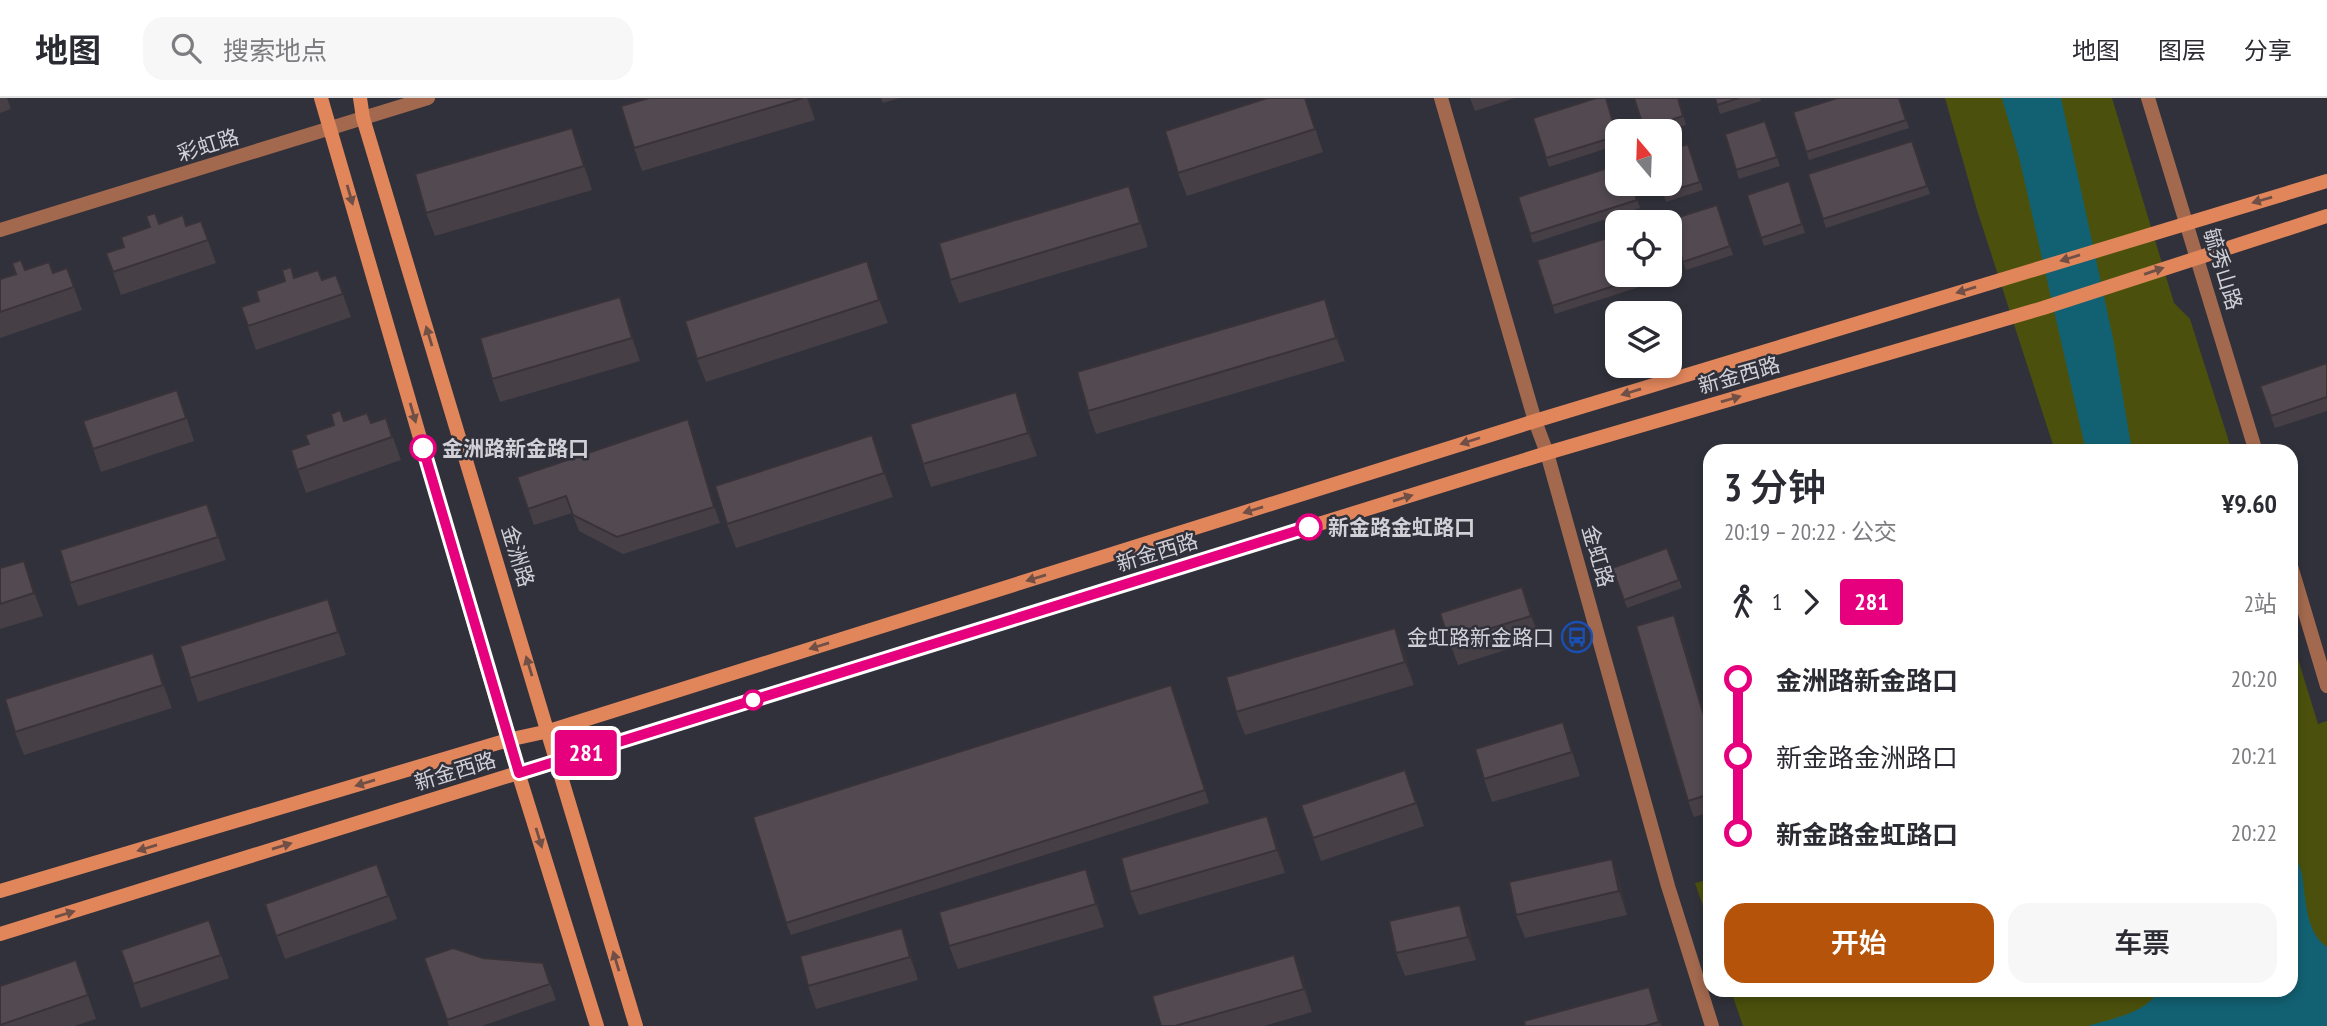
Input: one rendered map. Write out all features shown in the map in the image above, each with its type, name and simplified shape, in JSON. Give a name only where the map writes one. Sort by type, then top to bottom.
[{"type":"main road","points":[[321,98],[508,740],[597,1026]]},
{"type":"main road","name":"金洲路","points":[[360,98],[363,118],[636,1026]]},
{"type":"main road","name":"新金西路","points":[[0,891],[508,740],[549,732],[1535,421],[2327,181]]},
{"type":"main road","name":"新金西路","points":[[0,934],[1547,453],[2043,308],[2327,216]]},
{"type":"street","name":"彩虹路","points":[[0,230],[428,98]]},
{"type":"street","name":"金虹路","points":[[1441,98],[1535,421],[1547,453],[1668,886],[1712,1026]]},
{"type":"street","name":"毓秀山路","points":[[2148,98],[2253,444]]},
{"type":"street","points":[[2298,589],[2327,686]]},
{"type":"green space","points":[[1945,98],[2112,98],[2174,303],[2190,319],[2230,444],[2053,444],[1977,210]]},
{"type":"green space","points":[[2298,659],[2318,724],[2327,721],[2327,1026],[1743,1026],[1733,997],[2298,997]]},
{"type":"green space","points":[[1703,881],[1703,906],[1695,883]]},
{"type":"water","points":[[2002,98],[2061,98],[2113,338],[2131,444],[2084,444],[2019,157]]},
{"type":"water","points":[[2298,862],[2310,924],[2314,933],[2327,947],[2327,1026],[2088,1026],[2137,1010],[2153,999],[2298,997]]},
{"type":"building","points":[[649,98],[803,98],[634,148],[621,106]]},
{"type":"building","points":[[1267,98],[1305,98],[1315,129],[1178,173],[1165,131]]},
{"type":"building","points":[[1596,98],[1606,98],[1612,119],[1605,119],[1605,140],[1546,158],[1533,118]]},
{"type":"building","points":[[1634,98],[1678,98],[1683,116],[1674,119],[1641,119]]},
{"type":"building","points":[[1715,98],[1739,98],[1717,105]]},
{"type":"building","points":[[1837,98],[1899,98],[1906,120],[1806,152],[1793,112]]},
{"type":"building","points":[[1765,121],[1777,157],[1736,170],[1725,134]]},
{"type":"building","points":[[572,128],[584,166],[426,213],[415,174]]},
{"type":"building","points":[[1912,141],[1927,186],[1823,219],[1808,174]]},
{"type":"building","points":[[1688,144],[1700,182],[1682,187],[1682,146]]},
{"type":"building","points":[[1605,169],[1605,196],[1636,196],[1637,200],[1530,234],[1518,197]]},
{"type":"building","points":[[1789,181],[1802,224],[1761,238],[1747,195]]},
{"type":"building","points":[[1129,186],[1140,223],[950,280],[939,243]]},
{"type":"building","points":[[1717,205],[1730,246],[1683,262],[1682,216]]},
{"type":"building","points":[[155,213],[159,224],[183,215],[186,226],[201,221],[208,240],[113,272],[106,253],[124,247],[121,237],[150,227],[146,216]]},
{"type":"building","points":[[1605,239],[1605,287],[1611,287],[1552,306],[1537,260]]},
{"type":"building","points":[[21,260],[25,270],[49,262],[53,273],[67,268],[74,287],[0,312],[0,279],[16,274],[12,263]]},
{"type":"building","points":[[867,261],[879,300],[697,359],[685,321]]},
{"type":"building","points":[[291,267],[294,278],[318,270],[322,280],[336,275],[343,294],[248,326],[241,307],[259,301],[256,291],[285,281],[282,270]]},
{"type":"building","points":[[620,297],[632,338],[492,379],[480,338]]},
{"type":"building","points":[[1325,299],[1336,338],[1088,411],[1077,372]]},
{"type":"building","points":[[2327,363],[2327,397],[2271,416],[2260,386]]},
{"type":"building","points":[[177,390],[186,418],[93,449],[83,421]]},
{"type":"building","points":[[1016,392],[1028,433],[923,464],[910,424]]},
{"type":"building","points":[[340,410],[344,421],[367,413],[371,423],[386,418],[392,437],[297,470],[291,450],[309,444],[305,435],[334,425],[331,414]]},
{"type":"building","points":[[688,419],[714,507],[617,537],[573,515],[566,496],[528,509],[517,477]]},
{"type":"building","points":[[872,435],[884,473],[727,524],[715,486]]},
{"type":"building","points":[[207,504],[218,537],[70,583],[60,550]]},
{"type":"building","points":[[1667,548],[1679,580],[1624,600],[1612,568]]},
{"type":"building","points":[[24,561],[34,593],[0,604],[0,568]]},
{"type":"building","points":[[1522,587],[1531,616],[1449,641],[1440,613]]},
{"type":"building","points":[[328,599],[338,632],[190,678],[180,646]]},
{"type":"building","points":[[1674,615],[1703,712],[1703,796],[1688,801],[1636,626]]},
{"type":"building","points":[[1395,628],[1405,662],[1236,712],[1226,677]]},
{"type":"building","points":[[153,653],[163,685],[15,732],[5,699]]},
{"type":"building","points":[[1171,685],[1205,790],[786,923],[753,817]]},
{"type":"building","points":[[1563,722],[1572,752],[1484,779],[1475,749]]},
{"type":"building","points":[[1405,770],[1416,803],[1313,838],[1301,805]]},
{"type":"building","points":[[1267,816],[1277,850],[1130,892],[1121,858]]},
{"type":"building","points":[[1612,859],[1619,891],[1516,915],[1509,882]]},
{"type":"building","points":[[377,864],[388,896],[276,936],[265,904]]},
{"type":"building","points":[[1086,869],[1096,904],[949,946],[939,912]]},
{"type":"building","points":[[1460,905],[1468,937],[1396,953],[1389,921]]},
{"type":"building","points":[[209,920],[221,955],[133,984],[121,950]]},
{"type":"building","points":[[902,928],[910,957],[808,986],[800,956]]},
{"type":"building","points":[[453,948],[483,958],[543,963],[550,984],[447,1020],[424,958]]},
{"type":"building","points":[[1294,955],[1304,989],[1175,1026],[1161,1026],[1152,996]]},
{"type":"building","points":[[76,960],[88,995],[0,1025],[0,986]]},
{"type":"building","points":[[1649,987],[1659,1022],[1645,1026],[1525,1026],[1524,1021]]},
{"type":"bus line","name":"281","points":[[423,448],[519,773],[1309,527]]},
{"type":"place","name":"金洲路新金路口","points":[[423,448]]},
{"type":"place","name":"新金路金虹路口","points":[[1309,527]]},
{"type":"place","name":"金虹路新金路口","points":[[1577,637]]}]
